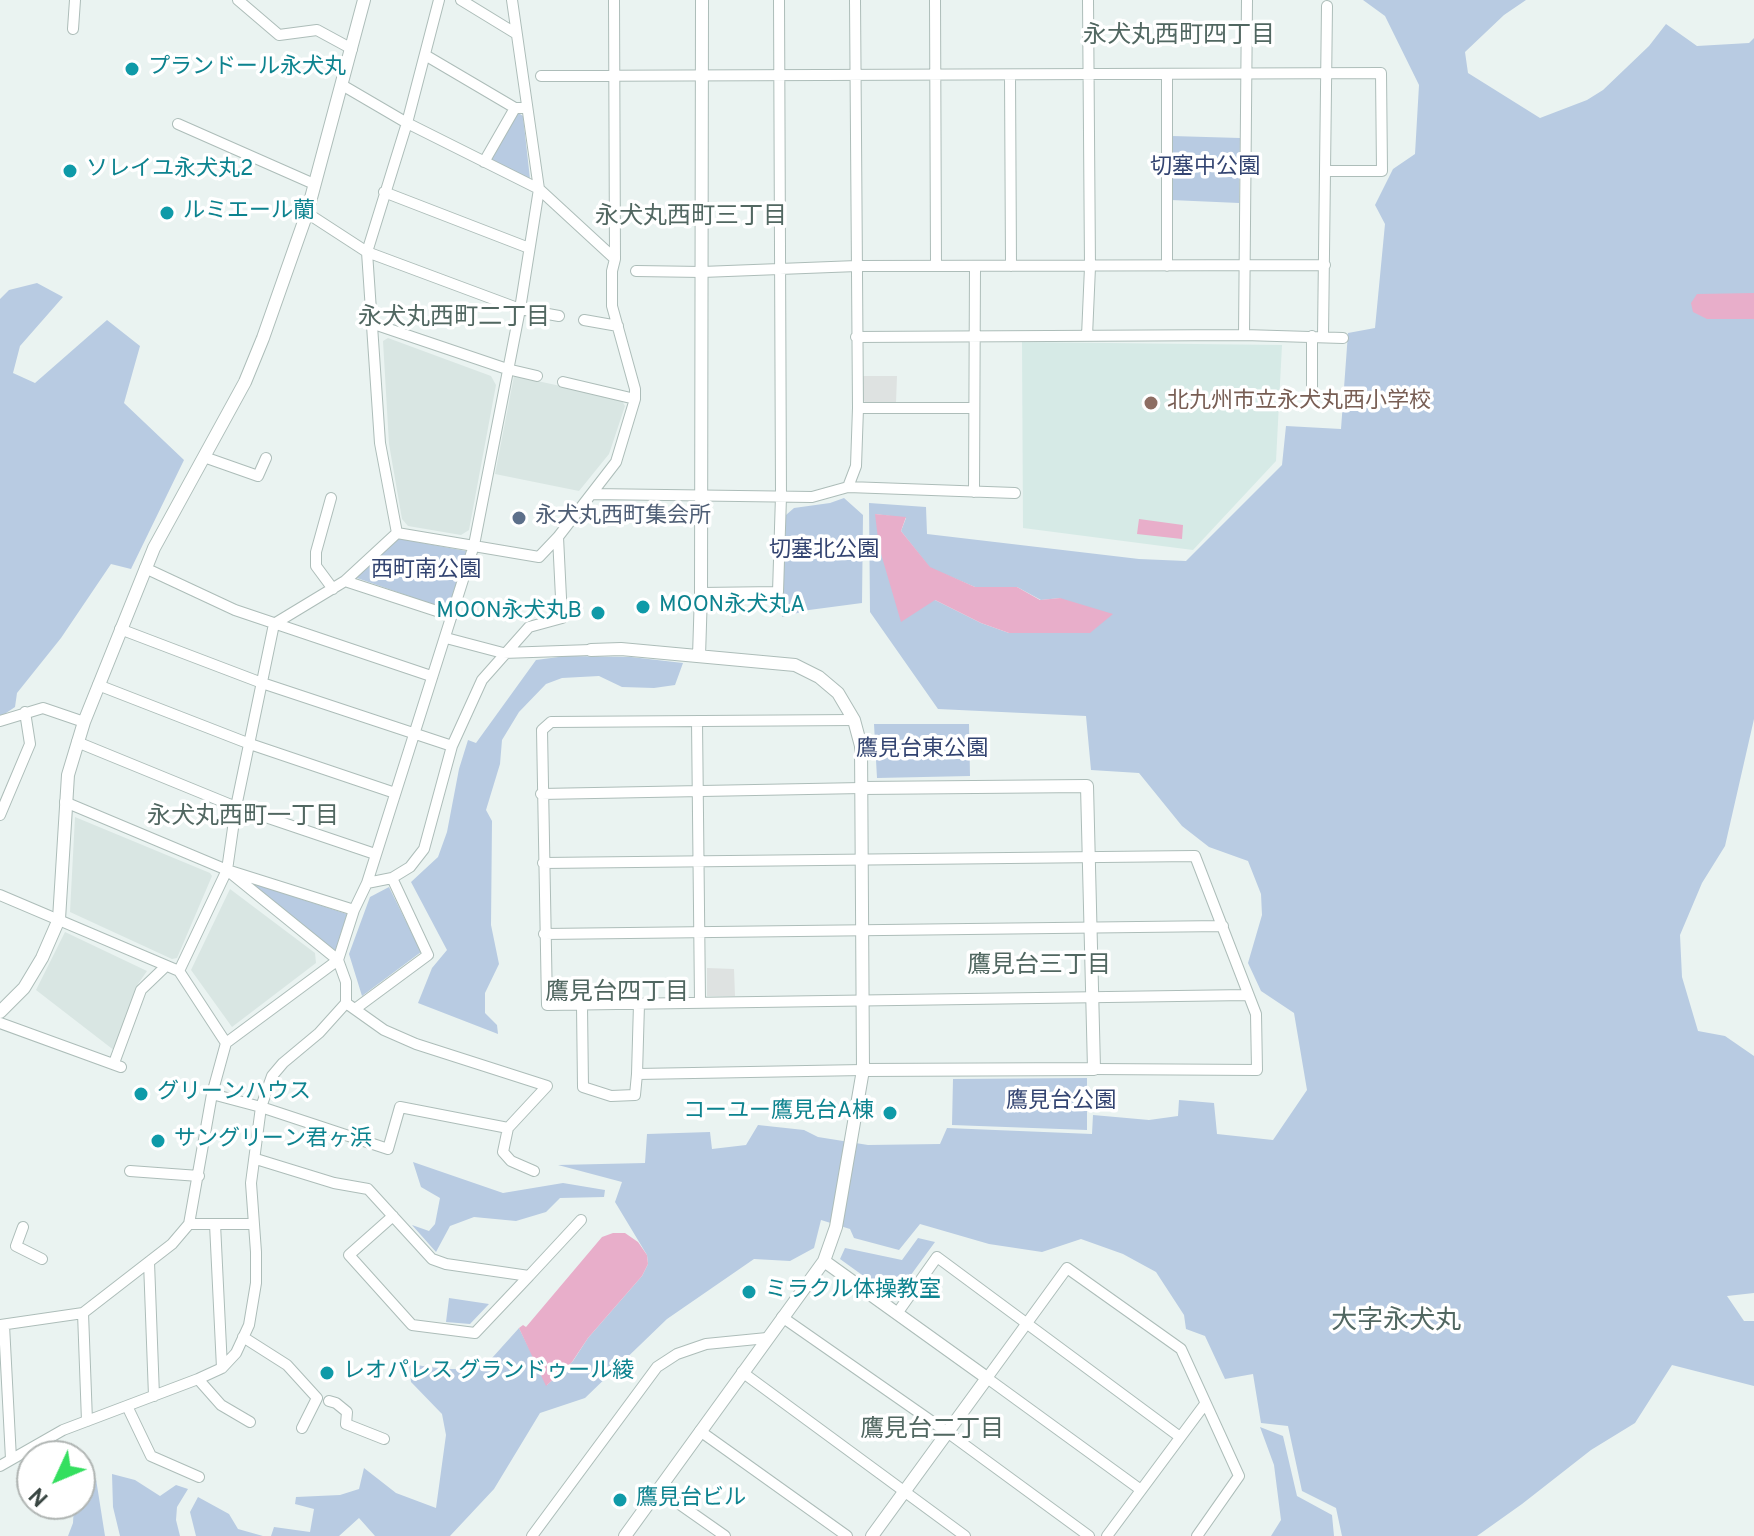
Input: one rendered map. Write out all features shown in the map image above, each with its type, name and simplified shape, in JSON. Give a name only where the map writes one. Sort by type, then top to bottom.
[{"type":"street","points":[[73,29],[75,0]]},
{"type":"street","points":[[238,0],[279,35],[317,30],[352,49]]},
{"type":"street","points":[[0,1012],[24,988],[42,958],[59,919],[65,802],[77,742],[145,568],[251,367],[284,284],[307,213],[364,0]]},
{"type":"street","points":[[397,533],[380,443],[367,252],[407,123],[439,0]]},
{"type":"street","points":[[461,0],[515,33]]},
{"type":"street","points":[[11,1459],[2,1325],[83,1313],[172,1244],[189,1224],[212,1094],[226,1043],[338,960],[354,910],[367,883],[474,545],[520,309],[539,189],[512,0]]},
{"type":"street","points":[[397,533],[539,557],[616,462],[635,399],[635,389],[612,306],[615,259],[614,0]]},
{"type":"street","points":[[699,656],[702,0]]},
{"type":"street","points":[[701,593],[778,592],[781,496],[779,0]]},
{"type":"street","points":[[848,487],[856,466],[858,408],[855,0]]},
{"type":"street","points":[[935,0],[936,266]]},
{"type":"street","points":[[1087,336],[1090,267],[1088,0]]},
{"type":"street","points":[[1244,335],[1247,0]]},
{"type":"street","points":[[1312,399],[1325,265],[1327,6]]},
{"type":"street","points":[[425,55],[515,108],[527,108]]},
{"type":"street","points":[[541,76],[1381,73],[1382,171],[1325,171]]},
{"type":"street","points":[[1167,74],[1167,266]]},
{"type":"street","points":[[1010,75],[1011,266]]},
{"type":"street","points":[[342,85],[407,123],[539,189],[615,259]]},
{"type":"street","points":[[484,162],[515,108]]},
{"type":"street","points":[[178,124],[314,184]]},
{"type":"street","points":[[384,192],[529,248]]},
{"type":"street","points":[[307,213],[367,252],[520,309],[559,316]]},
{"type":"street","points":[[636,271],[702,272],[857,266],[1325,265]]},
{"type":"street","points":[[974,492],[975,267]]},
{"type":"street","points":[[584,320],[618,326]]},
{"type":"street","points":[[371,323],[507,369],[537,376]]},
{"type":"street","points":[[856,337],[1244,335],[1343,338]]},
{"type":"street","points":[[563,382],[635,399]]},
{"type":"street","points":[[858,408],[973,408]]},
{"type":"street","points":[[204,457],[258,476],[266,458]]},
{"type":"street","points":[[592,494],[812,497],[848,487],[1015,493]]},
{"type":"street","points":[[331,498],[316,552],[316,566],[333,589]]},
{"type":"street","points":[[179,971],[227,870],[236,807],[274,624],[345,581],[397,533]]},
{"type":"street","points":[[367,883],[392,878],[410,867],[424,849],[452,746],[482,680],[529,627],[562,618],[558,537]]},
{"type":"street","points":[[145,568],[235,610],[431,676]]},
{"type":"street","points":[[345,581],[452,616]]},
{"type":"street","points":[[120,629],[262,683],[452,746]]},
{"type":"street","points":[[446,638],[503,653],[621,649],[795,665],[819,677],[838,693],[854,720],[861,746],[863,1070],[836,1227],[824,1261],[625,1536]]},
{"type":"street","points":[[98,685],[250,744],[395,793]]},
{"type":"street","points":[[0,721],[43,708],[84,722]]},
{"type":"street","points":[[0,815],[30,744],[25,712]]},
{"type":"street","points":[[854,720],[551,722],[542,730],[547,1005],[1248,995]]},
{"type":"street","points":[[697,721],[700,1001]]},
{"type":"street","points":[[77,742],[236,807],[375,854]]},
{"type":"street","points":[[541,794],[1087,786],[1094,1069]]},
{"type":"street","points":[[65,802],[227,870],[354,910]]},
{"type":"street","points":[[543,863],[1195,856],[1256,1014],[1257,1070],[863,1070],[637,1074]]},
{"type":"street","points":[[227,870],[338,960],[350,1006],[384,1030],[416,1044],[547,1086],[508,1128],[503,1152],[511,1161],[534,1171]]},
{"type":"street","points":[[0,1466],[63,1430],[222,1368],[236,1353],[249,1325],[256,1283],[251,1183],[261,1107],[272,1076],[350,1006],[428,955],[392,878]]},
{"type":"street","points":[[0,895],[179,971],[226,1043]]},
{"type":"street","points":[[544,934],[1223,926]]},
{"type":"street","points":[[0,1023],[118,1065],[141,990],[165,967]]},
{"type":"street","points":[[582,1006],[583,1087],[611,1096],[635,1095],[639,1004]]},
{"type":"street","points":[[212,1094],[388,1149],[400,1107],[508,1128]]},
{"type":"street","points":[[256,1159],[334,1183],[368,1189],[432,1259],[446,1264],[529,1276]]},
{"type":"street","points":[[130,1171],[199,1176]]},
{"type":"street","points":[[393,1216],[349,1255],[412,1325],[475,1333],[581,1220]]},
{"type":"street","points":[[189,1224],[254,1224]]},
{"type":"street","points":[[215,1224],[222,1368]]},
{"type":"street","points":[[23,1227],[16,1246],[42,1259]]},
{"type":"street","points":[[898,1312],[937,1257],[1180,1437]]},
{"type":"street","points":[[824,1261],[1141,1490]]},
{"type":"street","points":[[149,1262],[154,1396]]},
{"type":"street","points":[[872,1536],[1067,1268],[1181,1349],[1239,1476],[1197,1536]]},
{"type":"street","points":[[83,1313],[87,1421]]},
{"type":"street","points":[[782,1317],[1089,1536]]},
{"type":"street","points":[[243,1337],[287,1365],[317,1398],[302,1428]]},
{"type":"street","points":[[532,1536],[657,1367],[677,1354],[706,1344],[767,1338]]},
{"type":"street","points":[[742,1372],[965,1536]]},
{"type":"street","points":[[198,1379],[221,1405],[250,1422]]},
{"type":"street","points":[[329,1401],[347,1412],[346,1424],[384,1439]]},
{"type":"street","points":[[1107,1536],[1205,1404]]},
{"type":"street","points":[[127,1406],[151,1456],[199,1477]]},
{"type":"street","points":[[700,1431],[847,1536]]},
{"type":"street","points":[[658,1489],[725,1536]]},
{"type":"shaded area","points":[[1754,293],[1754,319],[1707,319],[1693,312],[1691,303],[1697,294]]},
{"type":"shaded area","points":[[388,338],[491,376],[496,385],[469,530],[461,535],[408,526],[402,519],[389,444],[383,341]]},
{"type":"shaded area","name":"北九州市立永犬丸西小学校","points":[[1022,342],[1282,345],[1276,461],[1193,550],[1023,528]]},
{"type":"shaded area","points":[[514,376],[621,399],[625,406],[609,454],[579,491],[495,474]]},
{"type":"shaded area","points":[[863,376],[897,376],[896,403],[867,404],[863,400]]},
{"type":"shaded area","points":[[875,514],[906,517],[901,531],[930,567],[975,587],[1017,587],[1040,600],[1060,598],[1113,614],[1090,633],[1009,633],[935,600],[901,622],[879,547]]},
{"type":"shaded area","points":[[1139,519],[1183,525],[1182,539],[1137,534]]},
{"type":"shaded area","points":[[75,817],[210,873],[212,876],[177,958],[172,959],[70,912]]},
{"type":"shaded area","points":[[230,889],[315,953],[316,963],[232,1027],[191,970]]},
{"type":"shaded area","points":[[65,932],[147,971],[138,984],[115,1051],[36,990]]},
{"type":"shaded area","points":[[707,968],[734,969],[735,996],[707,996]]},
{"type":"shaded area","points":[[625,1233],[638,1242],[647,1255],[648,1264],[642,1276],[588,1338],[572,1362],[546,1386],[519,1328],[523,1325],[526,1327],[602,1237]]},
{"type":"green space","points":[[1363,0],[1526,0],[1504,15],[1465,52],[1468,73],[1540,118],[1587,100],[1603,90],[1649,46],[1666,24],[1697,46],[1749,43],[1754,38],[1754,719],[1725,846],[1702,883],[1680,935],[1682,977],[1698,1031],[1725,1036],[1754,1056],[1754,1293],[1727,1296],[1744,1321],[1754,1321],[1754,1386],[1672,1365],[1635,1423],[1591,1450],[1477,1536],[1342,1536],[1336,1508],[1302,1491],[1288,1426],[1261,1423],[1253,1374],[1225,1379],[1205,1336],[1186,1329],[1184,1315],[1156,1272],[1123,1254],[1081,1239],[1042,1252],[989,1244],[920,1224],[899,1250],[854,1238],[850,1229],[821,1220],[814,1248],[790,1261],[754,1259],[667,1319],[585,1398],[540,1413],[494,1489],[450,1536],[375,1536],[359,1518],[339,1536],[271,1536],[274,1527],[310,1532],[314,1509],[295,1504],[296,1497],[340,1495],[359,1489],[364,1468],[396,1493],[436,1508],[446,1435],[442,1414],[411,1382],[409,1364],[467,1369],[492,1358],[519,1328],[547,1385],[573,1361],[588,1338],[642,1276],[648,1264],[647,1255],[615,1202],[622,1182],[558,1165],[645,1163],[647,1134],[710,1132],[712,1149],[746,1145],[758,1125],[804,1130],[818,1137],[868,1145],[940,1144],[947,1128],[1092,1134],[1093,1115],[1149,1120],[1178,1116],[1179,1100],[1214,1103],[1217,1134],[1273,1140],[1307,1090],[1294,1013],[1261,991],[1248,963],[1262,915],[1261,894],[1248,861],[1209,847],[1182,826],[1139,773],[1091,770],[1086,716],[938,709],[870,612],[869,503],[926,507],[927,534],[1139,559],[1186,561],[1282,465],[1286,426],[1341,429],[1348,333],[1375,328],[1385,224],[1375,205],[1393,169],[1415,154],[1419,85],[1385,16]],"holes":[[[875,514],[906,518],[901,531],[930,568],[975,587],[1017,587],[1041,600],[1061,598],[1009,633],[935,600]]]},
{"type":"green space","points":[[517,112],[523,116],[530,179],[491,159]]},
{"type":"green space","name":"切塞中公園","points":[[1172,136],[1240,138],[1239,203],[1171,200]]},
{"type":"green space","points":[[37,283],[63,297],[20,346],[13,373],[35,383],[107,320],[140,346],[124,403],[184,460],[131,569],[111,564],[61,638],[17,693],[15,707],[0,717],[0,299],[9,290]]},
{"type":"green space","name":"切塞北公園","points":[[844,498],[863,515],[862,603],[782,617],[786,515],[794,508]]},
{"type":"green space","name":"西町南公園","points":[[396,538],[466,551],[449,610],[354,577]]},
{"type":"green space","points":[[566,656],[631,657],[683,663],[675,685],[622,687],[599,676],[562,678],[546,684],[519,712],[502,740],[500,764],[486,810],[492,821],[491,925],[499,964],[485,993],[485,1013],[497,1025],[498,1034],[418,1003],[432,968],[447,950],[411,882],[438,857],[447,832],[468,740],[476,743],[536,660]]},
{"type":"green space","name":"鷹見台東公園","points":[[874,724],[969,724],[970,776],[877,778]]},
{"type":"green space","points":[[252,883],[347,914],[335,952]]},
{"type":"green space","points":[[389,887],[421,952],[362,996],[349,954],[370,897]]},
{"type":"green space","name":"鷹見台公園","points":[[1087,1078],[1087,1130],[952,1125],[953,1079]]},
{"type":"green space","points":[[413,1162],[503,1193],[563,1183],[605,1190],[604,1197],[560,1198],[546,1212],[516,1221],[474,1217],[450,1226],[436,1252],[412,1225],[429,1231],[435,1224],[440,1198],[421,1187]]},
{"type":"green space","points":[[918,1238],[935,1242],[894,1298],[840,1259],[845,1248],[902,1260]]},
{"type":"green space","points":[[449,1298],[489,1304],[470,1324],[446,1322]]},
{"type":"green space","points":[[1260,1427],[1283,1436],[1297,1496],[1332,1515],[1334,1536],[1271,1536],[1281,1520],[1274,1465]]},
{"type":"green space","points":[[112,1474],[135,1480],[160,1496],[176,1485],[188,1489],[177,1507],[180,1536],[120,1536],[113,1507]]},
{"type":"green space","points":[[96,1479],[105,1536],[68,1536],[73,1520],[96,1520]]},
{"type":"green space","points":[[198,1497],[229,1514],[238,1529],[263,1536],[196,1536],[190,1512]]},
{"type":"place","name":"プランドール永犬丸","points":[[132,69]]},
{"type":"place","name":"ソレイユ永犬丸2","points":[[70,171]]},
{"type":"place","name":"ルミエール蘭","points":[[167,213]]},
{"type":"place","name":"北九州市立永犬丸西小学校","points":[[1151,403]]},
{"type":"place","name":"永犬丸西町集会所","points":[[519,518]]},
{"type":"place","name":"MOON永犬丸A","points":[[643,607]]},
{"type":"place","name":"MOON永犬丸B","points":[[598,613]]},
{"type":"place","name":"グリーンハウス","points":[[141,1094]]},
{"type":"place","name":"コーユー鷹見台A棟","points":[[890,1113]]},
{"type":"place","name":"サングリーン君ヶ浜","points":[[158,1141]]},
{"type":"place","name":"ミラクル体操教室","points":[[749,1292]]},
{"type":"place","name":"レオパレス グランドゥール綾","points":[[327,1373]]},
{"type":"place","name":"鷹見台ビル","points":[[620,1500]]},
{"type":"district","name":"永犬丸西町四丁目","points":[[1179,37]]},
{"type":"district","name":"永犬丸西町三丁目","points":[[691,218]]},
{"type":"district","name":"永犬丸西町二丁目","points":[[454,319]]},
{"type":"district","name":"永犬丸西町一丁目","points":[[243,818]]},
{"type":"district","name":"鷹見台三丁目","points":[[1039,967]]},
{"type":"district","name":"鷹見台四丁目","points":[[617,994]]},
{"type":"district","name":"大字永犬丸","points":[[1396,1323]]},
{"type":"district","name":"鷹見台二丁目","points":[[932,1431]]}]
